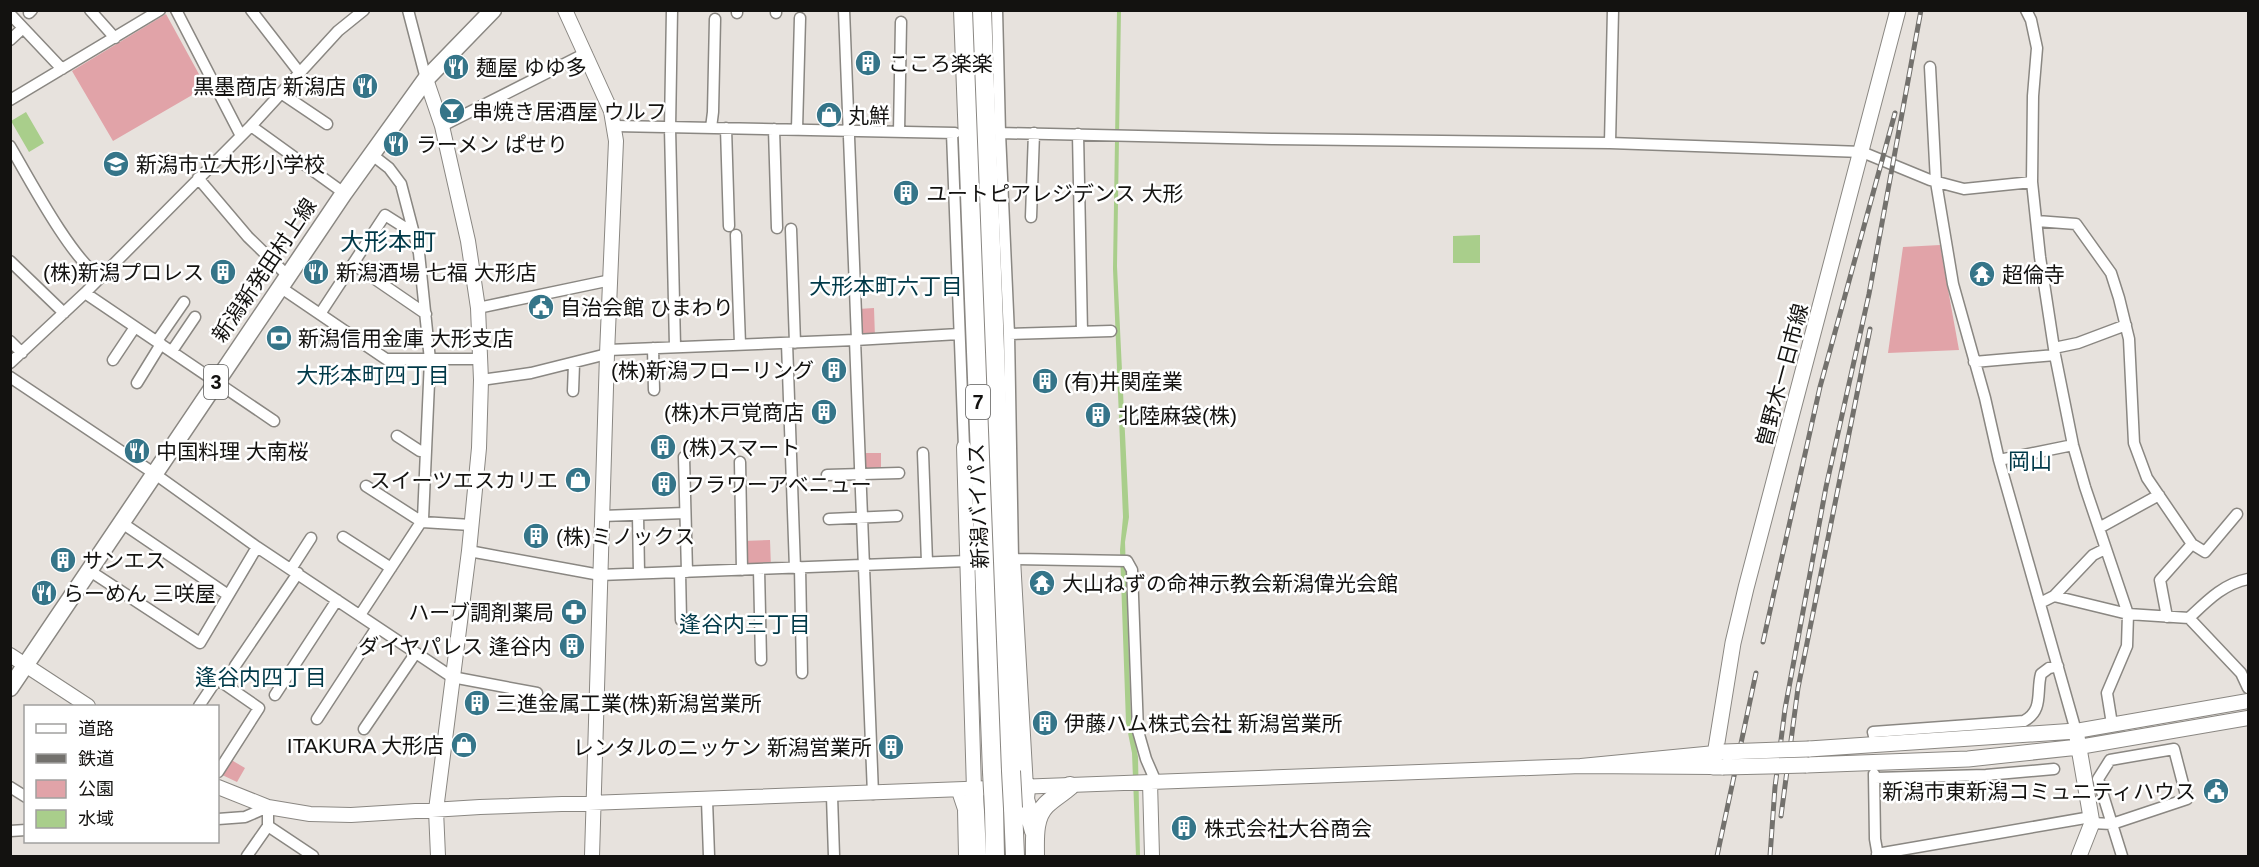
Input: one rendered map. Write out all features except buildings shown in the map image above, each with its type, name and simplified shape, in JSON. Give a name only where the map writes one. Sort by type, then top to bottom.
[{"type":"highway","name":"新潟バイパス","points":[[962,10],[995,856]]},
{"type":"highway","name":"新潟バイパス","points":[[983,10],[1015,856]]},
{"type":"highway","points":[[1034,831],[1046,805],[1070,786]]},
{"type":"highway","points":[[1026,788],[1025,799],[1034,831],[1035,856]]},
{"type":"highway","points":[[966,790],[977,856]]},
{"type":"main road","name":"新潟新発田村上線","points":[[10,688],[371,154],[426,79],[493,10]]},
{"type":"main road","name":"曽野木一日市線","points":[[1719,760],[1733,643],[1746,588],[1898,10]]},
{"type":"main road","points":[[1719,760],[1809,749],[2076,731],[2092,820],[2079,856]]},
{"type":"main road","points":[[1719,760],[1806,765],[1968,759],[2079,747]]},
{"type":"street","points":[[90,10],[116,38]]},
{"type":"street","points":[[11,99],[160,10]]},
{"type":"street","points":[[176,10],[240,136]]},
{"type":"street","points":[[251,10],[299,72]]},
{"type":"street","points":[[10,363],[101,277],[250,126],[338,31],[364,10]]},
{"type":"street","points":[[408,10],[426,79],[442,126],[468,241],[478,309],[481,380],[480,437],[469,550],[436,810],[438,856]]},
{"type":"street","points":[[565,10],[611,111],[616,141],[607,352],[592,856]]},
{"type":"street","points":[[672,10],[670,128],[675,346]]},
{"type":"street","points":[[844,10],[873,794]]},
{"type":"street","points":[[997,10],[1009,334],[1013,559],[1026,788]]},
{"type":"street","points":[[1610,143],[1613,10]]},
{"type":"street","points":[[2025,10],[2031,20],[2037,48],[2033,96],[2032,182],[2054,351],[2073,445],[2098,528],[2128,614],[2127,646],[2107,693],[2112,724]]},
{"type":"street","points":[[10,14],[62,69]]},
{"type":"street","points":[[797,129],[800,18]]},
{"type":"street","points":[[711,128],[715,19]]},
{"type":"street","points":[[899,132],[901,22]]},
{"type":"street","points":[[10,40],[23,28]]},
{"type":"street","points":[[442,126],[586,53]]},
{"type":"street","points":[[1930,67],[1936,182],[1953,284],[1998,460],[2076,731],[2248,701]]},
{"type":"street","points":[[281,93],[327,124]]},
{"type":"street","points":[[250,126],[344,193]]},
{"type":"street","points":[[615,126],[953,133],[968,561],[966,856]]},
{"type":"street","points":[[726,128],[729,226]]},
{"type":"street","points":[[774,129],[777,228]]},
{"type":"street","points":[[1000,133],[1610,143],[1862,152],[1936,182],[1964,189],[2032,182]]},
{"type":"street","points":[[1031,217],[1034,133]]},
{"type":"street","points":[[1078,134],[1082,332]]},
{"type":"street","points":[[10,146],[66,238],[92,273],[101,277]]},
{"type":"street","points":[[360,615],[422,522],[430,360],[419,253],[401,184],[389,168],[371,154]]},
{"type":"street","points":[[198,178],[284,281],[320,314],[386,359],[480,359]]},
{"type":"street","points":[[320,314],[385,215],[415,234]]},
{"type":"street","points":[[2037,221],[2076,224],[2111,273],[2129,339],[2134,443],[2147,478],[2192,544],[2205,552],[2237,514]]},
{"type":"street","points":[[791,229],[791,343],[802,673]]},
{"type":"street","points":[[736,235],[740,344]]},
{"type":"street","points":[[10,261],[64,313]]},
{"type":"street","points":[[353,264],[426,314]]},
{"type":"street","points":[[478,309],[611,280]]},
{"type":"street","points":[[85,293],[274,421]]},
{"type":"street","points":[[137,382],[184,302]]},
{"type":"street","points":[[172,351],[195,317]]},
{"type":"street","points":[[1974,362],[2054,351],[2126,325]]},
{"type":"street","points":[[113,360],[135,327]]},
{"type":"street","points":[[1009,334],[1111,331]]},
{"type":"street","points":[[481,380],[574,364],[607,352],[675,346],[791,343],[959,334]]},
{"type":"street","points":[[10,341],[22,353]]},
{"type":"street","points":[[653,348],[654,390]]},
{"type":"street","points":[[573,391],[574,364]]},
{"type":"street","points":[[10,377],[155,474],[257,547],[452,677],[537,693]]},
{"type":"street","points":[[397,436],[420,451],[426,451]]},
{"type":"street","points":[[1998,460],[2073,445]]},
{"type":"street","points":[[923,453],[927,562]]},
{"type":"street","points":[[681,620],[684,572],[684,457]]},
{"type":"street","points":[[740,462],[742,570]]},
{"type":"street","points":[[827,475],[899,473]]},
{"type":"street","points":[[366,486],[422,522],[471,525]]},
{"type":"street","points":[[2098,528],[2159,495]]},
{"type":"street","points":[[602,516],[685,513]]},
{"type":"street","points":[[638,515],[639,573]]},
{"type":"street","points":[[829,519],[897,516]]},
{"type":"street","points":[[122,523],[228,595]]},
{"type":"street","points":[[343,537],[391,568]]},
{"type":"street","points":[[235,666],[294,571],[311,538]]},
{"type":"street","points":[[2167,617],[2160,580],[2192,544]]},
{"type":"street","points":[[90,571],[200,643],[257,547]]},
{"type":"street","points":[[2040,603],[2054,596],[2093,555],[2105,549]]},
{"type":"street","points":[[469,550],[600,575],[968,561]]},
{"type":"street","points":[[1013,559],[1123,560],[1132,570],[1138,731],[1153,782],[1152,856]]},
{"type":"street","points":[[759,569],[761,660]]},
{"type":"street","points":[[2189,618],[2215,594],[2235,582],[2248,579]]},
{"type":"street","points":[[2054,596],[2128,614],[2189,618],[2241,673],[2248,688]]},
{"type":"street","points":[[275,695],[337,600]]},
{"type":"street","points":[[317,719],[377,627]]},
{"type":"street","points":[[364,729],[415,654]]},
{"type":"street","points":[[10,655],[86,705]]},
{"type":"street","points":[[1874,736],[1873,732],[2025,721],[2038,708],[2041,674],[2049,668],[2058,666]]},
{"type":"street","points":[[200,705],[218,679],[259,708],[219,770]]},
{"type":"street","points":[[2079,747],[2248,718]]},
{"type":"street","points":[[2054,768],[1986,776],[1874,776],[1875,838],[1878,855],[2092,820],[2112,824],[2187,799],[2174,748],[2110,760],[2098,779],[2112,824],[2122,856]]},
{"type":"street","points":[[219,787],[268,807],[310,814],[351,815],[1719,760]]},
{"type":"street","points":[[10,787],[24,796]]},
{"type":"street","points":[[832,795],[834,856]]},
{"type":"street","points":[[707,800],[709,856]]},
{"type":"street","points":[[219,819],[245,817],[268,807]]},
{"type":"street","points":[[251,855],[268,826],[268,807]]},
{"type":"street","points":[[268,826],[313,856]]},
{"type":"green space","points":[[166,14],[206,87],[113,141],[72,71]]},
{"type":"green space","points":[[1940,245],[1959,350],[1888,353],[1903,247]]},
{"type":"green space","points":[[874,308],[875,338],[858,339],[858,309]]},
{"type":"green space","points":[[860,453],[881,453],[881,473],[861,473]]},
{"type":"green space","points":[[770,540],[771,568],[743,569],[742,541]]},
{"type":"green space","points":[[228,758],[245,768],[237,782],[219,772]]},
{"type":"water","points":[[1121,10],[1117,266],[1129,517],[1125,542],[1131,719],[1138,757],[1140,856],[1136,856],[1132,753],[1126,723],[1120,550],[1123,517],[1113,269],[1117,11]]},
{"type":"water","points":[[26,112],[44,143],[29,152],[11,121]]},
{"type":"water","points":[[1480,235],[1480,263],[1453,263],[1453,236]]},
{"type":"railway","points":[[1770,856],[1775,787],[1785,709],[1826,487],[1869,294],[1921,10]]},
{"type":"railway","points":[[1763,642],[1820,387],[1895,113]]},
{"type":"railway","points":[[1781,816],[1798,688],[1870,329]]},
{"type":"railway","points":[[1717,856],[1756,673]]},
{"type":"place","name":"こころ楽楽","points":[[868,63]]},
{"type":"place","name":"麺屋 ゆゆ多","points":[[456,67]]},
{"type":"place","name":"黒墨商店 新潟店","points":[[365,86]]},
{"type":"place","name":"串焼き居酒屋 ウルフ","points":[[452,111]]},
{"type":"place","name":"丸鮮","points":[[829,115]]},
{"type":"place","name":"ラーメン ぱせり","points":[[396,144]]},
{"type":"place","name":"新潟市立大形小学校","points":[[116,164]]},
{"type":"place","name":"ユートピアレジデンス 大形","points":[[906,193]]},
{"type":"place","name":"(株)新潟プロレス","points":[[223,272]]},
{"type":"place","name":"新潟酒場 七福 大形店","points":[[316,272]]},
{"type":"place","name":"超倫寺","points":[[1982,274]]},
{"type":"place","name":"自治会館 ひまわり","points":[[541,307]]},
{"type":"place","name":"新潟信用金庫 大形支店","points":[[279,338]]},
{"type":"place","name":"(株)新潟フローリング","points":[[834,370]]},
{"type":"place","name":"(有)井関産業","points":[[1045,381]]},
{"type":"place","name":"(株)木戸覚商店","points":[[824,412]]},
{"type":"place","name":"北陸麻袋(株)","points":[[1098,415]]},
{"type":"place","name":"(株)スマート","points":[[663,447]]},
{"type":"place","name":"中国料理 大南桜","points":[[137,451]]},
{"type":"place","name":"スイーツエスカリエ","points":[[578,480]]},
{"type":"place","name":"フラワーアベニュー","points":[[664,484]]},
{"type":"place","name":"(株)ミノックス","points":[[536,536]]},
{"type":"place","name":"サンエス","points":[[63,560]]},
{"type":"place","name":"大山ねずの命神示教会新潟偉光会館","points":[[1042,583]]},
{"type":"place","name":"らーめん 三咲屋","points":[[44,593]]},
{"type":"place","name":"ハーブ調剤薬局","points":[[574,612]]},
{"type":"place","name":"ダイヤパレス 逢谷内","points":[[572,646]]},
{"type":"place","name":"三進金属工業(株)新潟営業所","points":[[477,703]]},
{"type":"place","name":"伊藤ハム株式会社 新潟営業所","points":[[1045,723]]},
{"type":"place","name":"ITAKURA 大形店","points":[[464,745]]},
{"type":"place","name":"レンタルのニッケン 新潟営業所","points":[[891,747]]},
{"type":"place","name":"新潟市東新潟コミュニティハウス","points":[[2216,791]]},
{"type":"place","name":"株式会社大谷商会","points":[[1184,828]]},
{"type":"district","name":"大形本町","points":[[388,241]]},
{"type":"district","name":"大形本町六丁目","points":[[886,286]]},
{"type":"district","name":"大形本町四丁目","points":[[373,375]]},
{"type":"district","name":"岡山","points":[[2030,461]]},
{"type":"district","name":"逢谷内三丁目","points":[[745,624]]},
{"type":"district","name":"逢谷内四丁目","points":[[261,677]]}]
